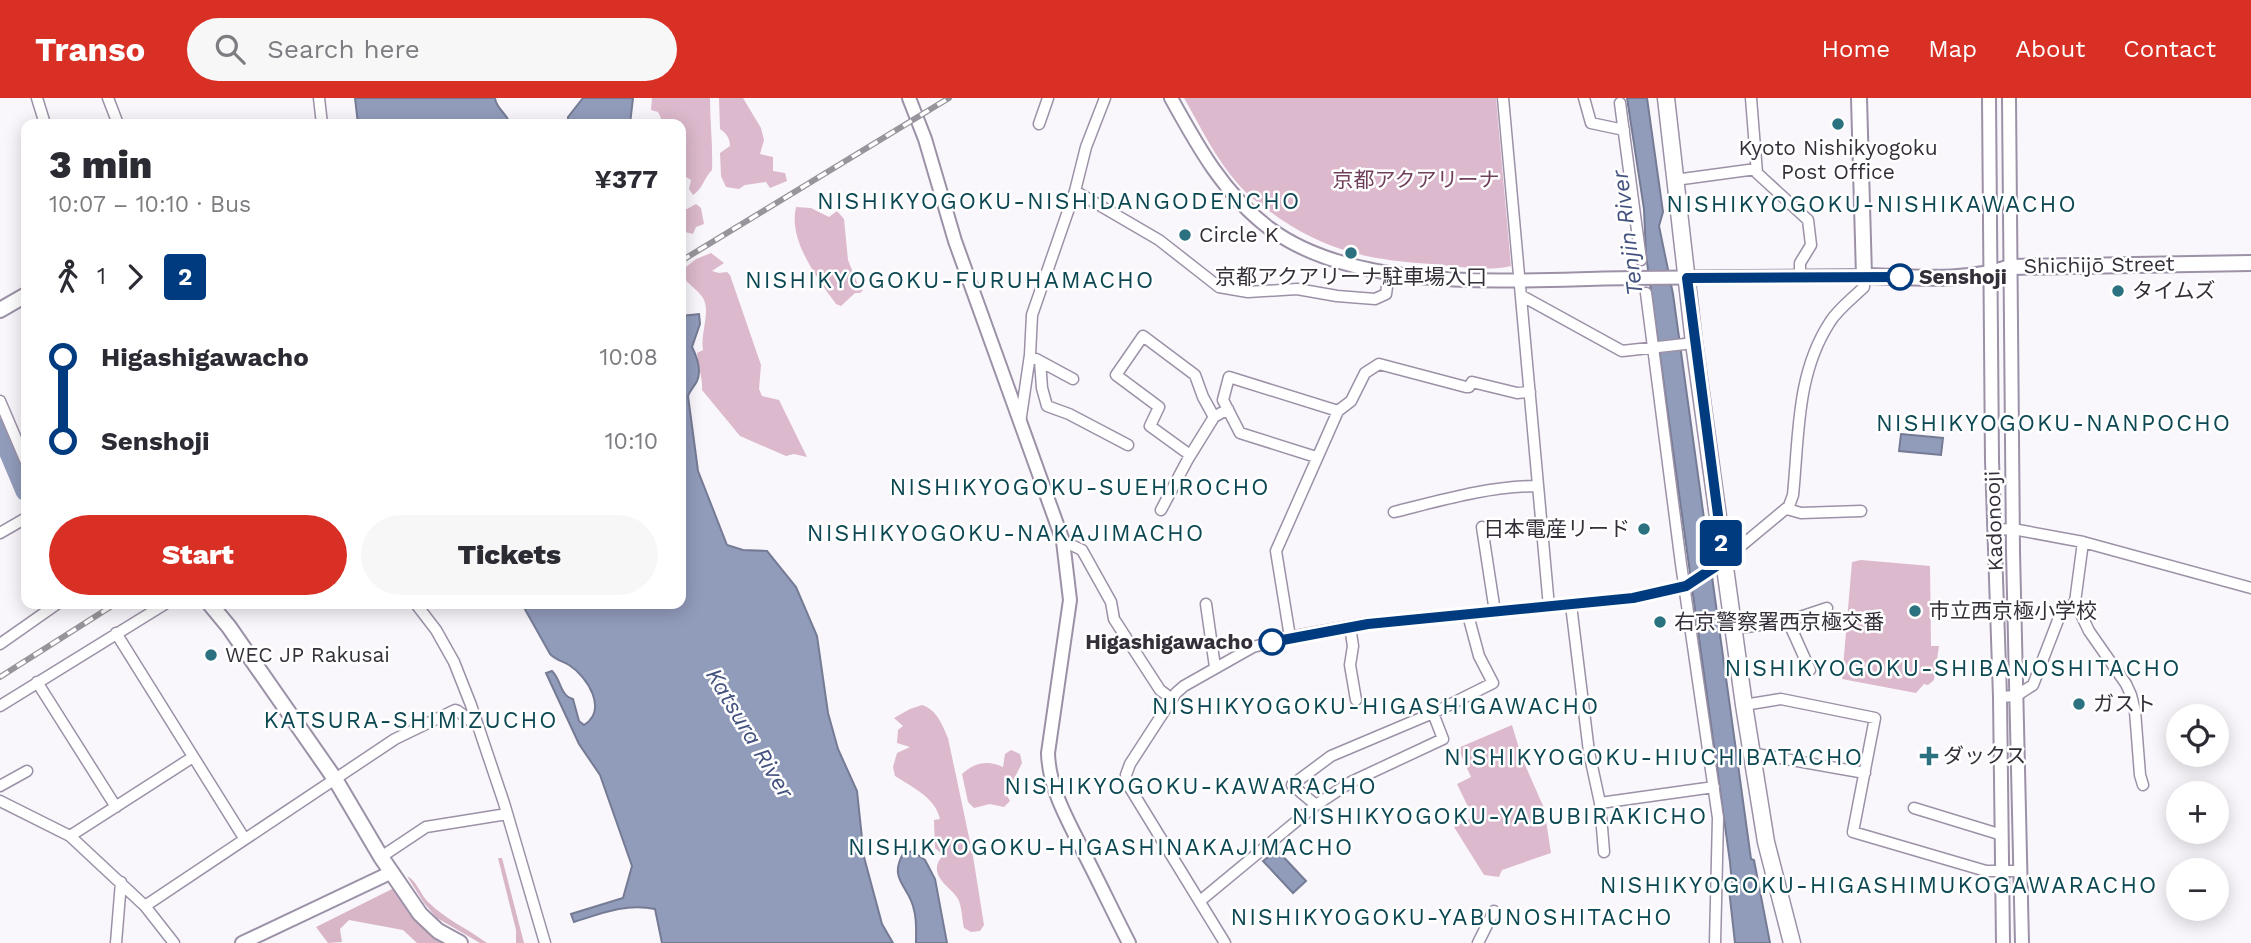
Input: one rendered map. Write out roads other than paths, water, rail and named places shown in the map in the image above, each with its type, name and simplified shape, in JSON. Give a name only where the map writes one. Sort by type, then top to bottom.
[{"type":"main road","points":[[1666,98],[1689,344],[1720,564],[1733,629],[1766,842],[1791,943]]},
{"type":"main road","points":[[1859,98],[1864,276]]},
{"type":"main road","name":"Shichijō Street","points":[[1864,276],[1991,274],[2010,267],[2251,263]]},
{"type":"main road","points":[[0,310],[21,298]]},
{"type":"main road","points":[[215,609],[335,779],[381,857],[420,914],[438,932],[460,943]]},
{"type":"street","points":[[39,98],[44,119]]},
{"type":"street","points":[[107,98],[116,119]]},
{"type":"street","points":[[319,98],[321,119]]},
{"type":"street","points":[[909,98],[925,139],[954,241],[1063,541],[1070,600],[1048,753],[1052,785],[1129,943]]},
{"type":"street","points":[[1039,124],[1048,98]]},
{"type":"street","points":[[1020,423],[1030,355],[1032,315],[1075,191],[1086,147],[1105,98]]},
{"type":"street","points":[[1171,98],[1224,186],[1270,229],[1330,260],[1389,272],[1462,280],[1864,276],[1864,287],[1831,320],[1819,341],[1809,370],[1799,411],[1793,495],[1787,509],[1720,564],[1687,585],[1633,598],[1350,626],[1290,637],[1253,647],[1184,686],[1172,699],[1130,764],[1126,775],[1127,783],[1225,943]]},
{"type":"street","points":[[1503,98],[1549,607]]},
{"type":"street","points":[[1584,98],[1591,123],[1624,130]]},
{"type":"street","points":[[1751,98],[1755,169],[1808,220],[1811,245],[1800,263],[1800,277]]},
{"type":"street","name":"Kadonooji","points":[[1989,98],[1994,530],[2000,696],[2003,943]]},
{"type":"street","name":"Kadonooji","points":[[2009,98],[2013,529],[2022,943]]},
{"type":"street","points":[[1620,103],[1641,260]]},
{"type":"street","points":[[1675,180],[1755,169]]},
{"type":"street","points":[[1075,191],[1159,240],[1219,287],[1248,292],[1297,289],[1375,299],[1386,294],[1389,272]]},
{"type":"street","points":[[1646,293],[1681,564],[1687,585],[1718,818],[1715,943]]},
{"type":"street","points":[[1522,296],[1622,351],[1689,344]]},
{"type":"street","points":[[1190,454],[1150,426],[1159,407],[1116,375],[1143,336],[1195,375],[1214,417]]},
{"type":"street","points":[[1030,355],[1073,379]]},
{"type":"street","points":[[1040,361],[1042,388],[1047,405],[1128,445]]},
{"type":"street","points":[[1290,637],[1276,551],[1338,411],[1351,401],[1365,373],[1379,364],[1466,387],[1472,382],[1517,393],[1530,392]]},
{"type":"street","points":[[1316,457],[1240,433],[1223,400],[1229,377],[1338,411]]},
{"type":"street","points":[[0,401],[3,419],[21,453]]},
{"type":"street","points":[[1161,510],[1190,454],[1214,417],[1228,409]]},
{"type":"street","points":[[1394,512],[1479,492],[1514,486],[1538,486]]},
{"type":"street","points":[[1787,509],[1801,513],[1861,511]]},
{"type":"street","points":[[0,533],[21,521]]},
{"type":"street","points":[[1482,527],[1495,612]]},
{"type":"street","points":[[1994,530],[2013,529],[2083,542],[2251,588]]},
{"type":"street","points":[[1063,541],[1082,550],[1111,602],[1114,619],[1160,690],[1172,699]]},
{"type":"street","points":[[2083,542],[2075,602],[2089,631],[2131,695],[2143,785]]},
{"type":"street","points":[[2000,696],[2016,696],[2033,685],[2060,615],[2075,602]]},
{"type":"street","points":[[1206,604],[1215,667]]},
{"type":"street","points":[[1571,605],[1589,752],[1600,803],[1604,852]]},
{"type":"street","points":[[1733,629],[1788,621],[1827,608]]},
{"type":"street","points":[[0,644],[50,609]]},
{"type":"street","points":[[0,706],[157,609]]},
{"type":"street","points":[[420,609],[436,630],[454,662],[507,814],[545,943]]},
{"type":"street","points":[[1316,805],[1292,785],[1331,756],[1433,713],[1493,683],[1479,656],[1468,615]]},
{"type":"street","points":[[1788,621],[1810,670]]},
{"type":"street","points":[[1350,626],[1353,646],[1350,665],[1356,700]]},
{"type":"street","points":[[117,633],[244,838]]},
{"type":"street","points":[[37,682],[116,807]]},
{"type":"street","points":[[1744,705],[1781,699],[1875,718],[1853,832],[1986,871],[2021,871]]},
{"type":"street","points":[[145,906],[395,739],[454,710],[478,727]]},
{"type":"street","points":[[1200,901],[1316,805],[1351,782],[1443,739],[1433,713]]},
{"type":"street","points":[[1751,753],[1865,773]]},
{"type":"street","points":[[70,836],[193,757]]},
{"type":"street","points":[[0,786],[27,771]]},
{"type":"street","points":[[1600,803],[1714,788]]},
{"type":"street","points":[[0,801],[70,836],[145,906],[174,943]]},
{"type":"street","points":[[1914,807],[2002,835]]},
{"type":"street","points":[[381,857],[426,827],[507,814]]},
{"type":"street","points":[[242,943],[392,872]]},
{"type":"street","points":[[116,943],[121,882]]},
{"type":"street","points":[[1478,943],[1494,911]]},
{"type":"water","points":[[355,98],[495,98],[508,119],[357,119]]},
{"type":"water","points":[[583,98],[633,98],[631,119],[568,117]]},
{"type":"water","points":[[1627,98],[1647,98],[1663,212],[1659,226],[1673,294],[1751,859],[1754,860],[1770,943],[1735,943],[1729,889],[1732,884],[1730,862],[1646,255],[1644,209]]},
{"type":"water","name":"Katsura River","points":[[699,314],[700,324],[692,347],[699,372],[688,396],[698,471],[727,545],[743,550],[767,551],[796,587],[817,636],[828,713],[838,749],[857,791],[864,857],[882,924],[893,943],[662,943],[655,909],[624,908],[574,922],[571,914],[623,898],[632,866],[600,775],[579,744],[546,673],[552,671],[563,691],[573,699],[579,721],[584,725],[591,719],[594,711],[593,694],[576,670],[550,654],[525,609],[686,609],[686,315]]},
{"type":"water","points":[[1901,434],[1943,438],[1941,455],[1899,451]]},
{"type":"water","points":[[1277,850],[1306,881],[1293,893],[1263,861]]},
{"type":"water","points":[[912,851],[925,860],[935,879],[947,943],[916,943],[914,910],[898,870],[903,854]]},
{"type":"waterway","points":[[0,429],[21,479]]},
{"type":"railway","points":[[686,258],[949,98]]},
{"type":"railway","points":[[0,677],[107,609]]},
{"type":"place","name":"Kyoto Nishikyogoku Post Office","points":[[1838,124]]},
{"type":"place","name":"Circle K","points":[[1185,235]]},
{"type":"place","name":"京都アクアリーナ駐車場入口","points":[[1351,253]]},
{"type":"place","name":"Senshoji","points":[[1900,277]]},
{"type":"place","name":"タイムズ","points":[[2118,291]]},
{"type":"place","name":"日本電産リード","points":[[1644,529]]},
{"type":"place","name":"市立西京極小学校","points":[[1915,611]]},
{"type":"place","name":"右京警察署西京極交番","points":[[1660,622]]},
{"type":"place","name":"Higashigawacho","points":[[1272,642]]},
{"type":"place","name":"WEC JP Rakusai","points":[[211,655]]},
{"type":"place","name":"ガスト","points":[[2079,704]]},
{"type":"place","name":"ダックス","points":[[1929,756]]},
{"type":"district","name":"NISHIKYOGOKU-NISHIDANGODENCHO","points":[[1059,201]]},
{"type":"district","name":"NISHIKYOGOKU-NISHIKAWACHO","points":[[1872,204]]},
{"type":"district","name":"NISHIKYOGOKU-FURUHAMACHO","points":[[950,280]]},
{"type":"district","name":"NISHIKYOGOKU-NANPOCHO","points":[[2054,423]]},
{"type":"district","name":"NISHIKYOGOKU-SUEHIROCHO","points":[[1080,487]]},
{"type":"district","name":"NISHIKYOGOKU-NAKAJIMACHO","points":[[1006,533]]},
{"type":"district","name":"NISHIKYOGOKU-SHIBANOSHITACHO","points":[[1953,668]]},
{"type":"district","name":"NISHIKYOGOKU-HIGASHIGAWACHO","points":[[1376,706]]},
{"type":"district","name":"KATSURA-SHIMIZUCHO","points":[[411,720]]},
{"type":"district","name":"NISHIKYOGOKU-HIUCHIBATACHO","points":[[1654,757]]},
{"type":"district","name":"NISHIKYOGOKU-KAWARACHO","points":[[1191,786]]},
{"type":"district","name":"NISHIKYOGOKU-YABUBIRAKICHO","points":[[1500,816]]},
{"type":"district","name":"NISHIKYOGOKU-HIGASHINAKAJIMACHO","points":[[1101,847]]},
{"type":"district","name":"NISHIKYOGOKU-HIGASHIMUKOGAWARACHO","points":[[1879,885]]},
{"type":"district","name":"NISHIKYOGOKU-YABUNOSHITACHO","points":[[1452,917]]},
{"type":"park label","name":"京都アクアリーナ","points":[[1416,180]]},
{"type":"water label","name":"Tenjin River","points":[[1627,233]]}]
